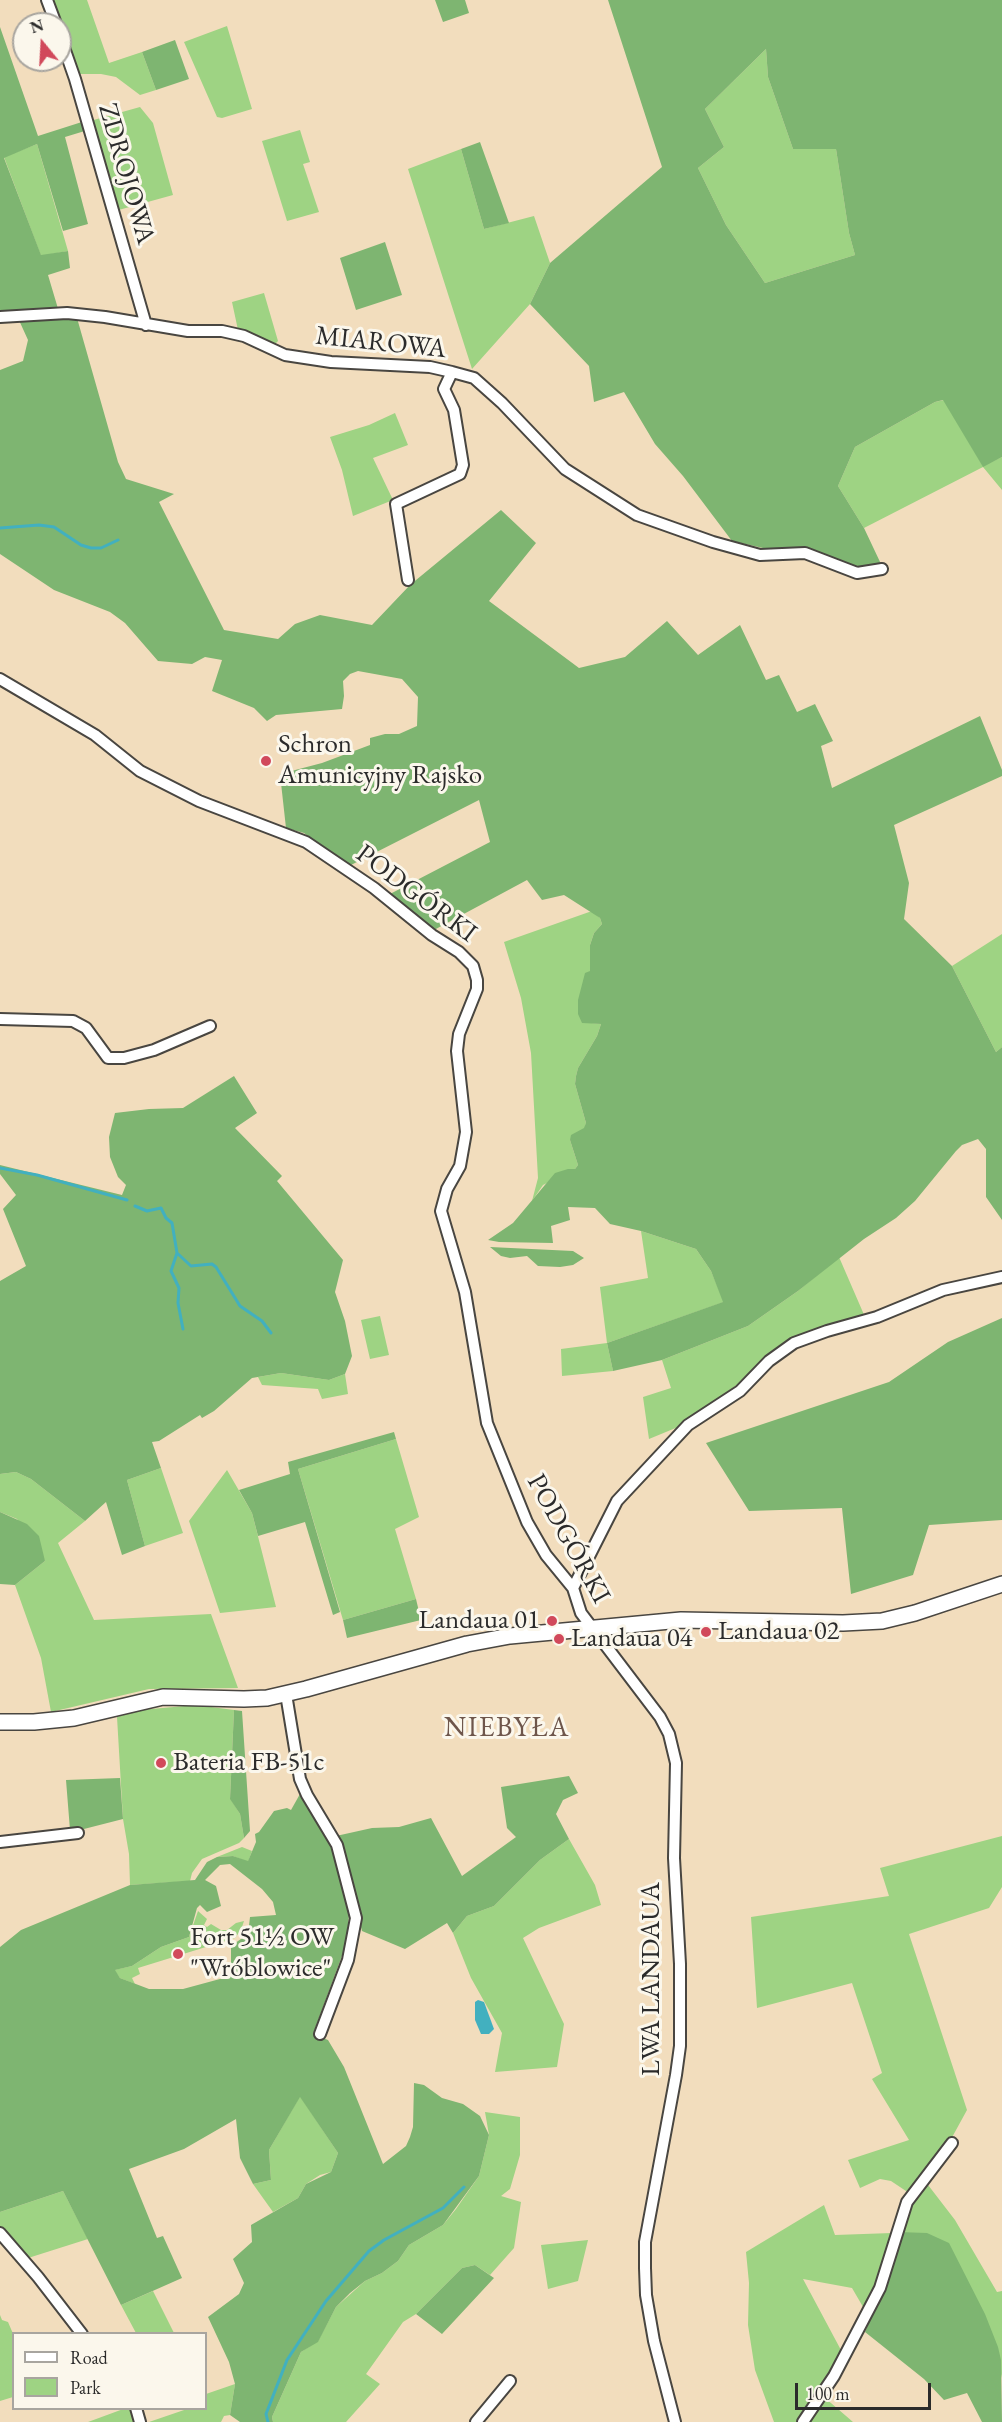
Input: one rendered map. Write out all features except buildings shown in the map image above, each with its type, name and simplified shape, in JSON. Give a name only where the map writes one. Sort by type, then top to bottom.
[{"type":"street","name":"ZDROJOWA","points":[[72,70],[146,325]]},
{"type":"street","name":"MIAROWA","points":[[0,317],[67,313],[188,331],[222,331],[244,336],[285,355],[331,362],[430,367],[474,378],[502,402],[564,469],[637,515],[713,542],[760,555],[805,553],[857,573],[882,569]]},
{"type":"street","points":[[408,580],[396,504],[460,474],[463,465],[454,410],[444,389],[452,372]]},
{"type":"street","name":"PODGÓRKI","points":[[0,679],[95,735],[140,771],[199,801],[306,842],[374,888],[432,935],[459,952],[473,966],[477,989],[459,1034],[458,1051],[466,1132],[460,1166],[447,1189],[441,1211],[465,1292],[487,1423],[527,1522],[546,1555],[573,1588],[581,1613],[592,1628]]},
{"type":"street","points":[[0,1019],[73,1021],[86,1028],[108,1058],[124,1058],[154,1050],[210,1026]]},
{"type":"street","points":[[573,1588],[617,1501],[688,1425],[740,1390],[769,1361],[794,1343],[877,1317],[943,1290],[1002,1276]]},
{"type":"street","points":[[0,1722],[34,1722],[74,1718],[163,1697],[244,1699],[286,1694],[467,1644],[510,1636],[681,1620],[864,1623],[915,1613],[1002,1584]]},
{"type":"street","name":"LWA LANDAUA","points":[[592,1628],[660,1717],[669,1734],[676,1763],[674,1858],[680,1964],[680,2046],[645,2242],[649,2318],[675,2422]]},
{"type":"street","points":[[286,1694],[300,1779],[337,1845],[356,1918],[348,1960],[320,2034]]},
{"type":"street","points":[[0,1842],[78,1833]]},
{"type":"street","points":[[803,2422],[834,2376],[880,2288],[907,2202],[952,2143]]},
{"type":"street","points":[[0,2233],[80,2332]]},
{"type":"street","points":[[476,2422],[510,2381]]},
{"type":"green space","points":[[51,0],[87,0],[109,63],[142,52],[156,90],[140,95],[116,77],[101,74],[75,74],[72,65],[72,12],[55,12]]},
{"type":"green space","points":[[435,0],[465,0],[469,13],[443,22]]},
{"type":"green space","points":[[608,0],[1002,0],[1002,457],[983,467],[943,400],[935,402],[855,447],[838,486],[864,528],[881,564],[861,568],[835,561],[809,550],[763,548],[732,541],[683,476],[655,444],[624,392],[594,402],[589,366],[530,304],[550,263],[662,167]],"holes":[[[766,49],[768,77],[793,149],[836,149],[849,233],[855,255],[765,283],[726,225],[698,168],[724,147],[705,109]]]},
{"type":"green space","points":[[227,26],[252,109],[222,118],[217,117],[184,42]]},
{"type":"green space","points":[[0,27],[12,61],[12,72],[16,72],[38,136],[85,121],[88,130],[65,137],[88,224],[63,231],[37,144],[4,158],[41,255],[68,251],[70,268],[48,275],[59,312],[0,314]]},
{"type":"green space","points":[[175,40],[189,79],[156,90],[142,52]]},
{"type":"green space","points":[[766,49],[768,77],[793,149],[836,149],[849,233],[855,255],[765,283],[726,225],[698,168],[724,147],[705,109]]},
{"type":"green space","points":[[140,107],[153,123],[173,195],[115,211],[90,121]]},
{"type":"green space","points":[[300,130],[310,162],[303,164],[319,212],[287,221],[262,141]]},
{"type":"green space","points":[[480,142],[509,223],[484,229],[461,149]]},
{"type":"green space","points":[[37,144],[68,251],[41,256],[4,157]]},
{"type":"green space","points":[[461,149],[484,229],[534,216],[550,263],[530,304],[472,369],[408,169]]},
{"type":"green space","points":[[385,242],[402,295],[356,310],[340,258]]},
{"type":"green space","points":[[264,293],[278,341],[275,344],[238,330],[232,302]]},
{"type":"green space","points":[[18,318],[77,318],[118,462],[126,479],[174,494],[159,502],[224,630],[278,639],[295,624],[320,615],[372,625],[410,585],[501,510],[536,543],[489,601],[579,668],[625,657],[667,621],[698,655],[740,625],[766,680],[779,675],[797,712],[815,704],[833,741],[821,746],[832,788],[980,716],[1002,770],[1002,776],[894,825],[909,883],[904,919],[952,966],[996,1052],[1002,1047],[1002,1220],[986,1197],[986,1149],[978,1139],[962,1145],[915,1201],[896,1218],[864,1239],[798,1291],[748,1326],[662,1360],[613,1371],[607,1343],[723,1302],[711,1271],[696,1249],[641,1231],[610,1224],[595,1208],[568,1207],[570,1220],[551,1226],[553,1243],[488,1240],[513,1223],[555,1173],[575,1169],[578,1165],[570,1140],[571,1135],[584,1128],[586,1123],[575,1084],[576,1076],[601,1024],[582,1023],[578,1014],[578,1000],[585,973],[590,971],[590,945],[594,933],[602,924],[600,918],[564,895],[542,900],[527,880],[434,930],[390,894],[490,842],[479,800],[351,865],[304,833],[286,828],[280,774],[322,763],[370,745],[370,738],[385,734],[399,734],[417,726],[418,697],[402,679],[358,671],[350,674],[343,681],[342,709],[276,715],[267,721],[254,708],[212,691],[222,660],[205,657],[192,664],[158,661],[125,623],[110,612],[54,590],[0,554],[0,370],[23,361],[28,340]]},
{"type":"green space","points":[[944,400],[983,466],[1002,457],[1002,490],[983,467],[864,528],[838,486],[855,447],[935,402]]},
{"type":"green space","points":[[395,413],[408,445],[373,458],[393,500],[353,516],[342,470],[330,437],[369,425]]},
{"type":"green space","points":[[592,911],[600,918],[602,924],[594,933],[590,945],[590,971],[582,1022],[601,1024],[576,1076],[575,1084],[586,1123],[585,1128],[570,1140],[578,1165],[575,1169],[543,1185],[532,1201],[538,1178],[531,1053],[521,998],[504,942]]},
{"type":"green space","points":[[1002,934],[1002,1047],[996,1052],[952,966]]},
{"type":"green space","points":[[234,1076],[257,1113],[235,1128],[282,1176],[277,1181],[343,1260],[335,1292],[345,1321],[352,1356],[345,1374],[329,1380],[281,1373],[252,1378],[214,1411],[202,1418],[200,1415],[159,1441],[152,1442],[161,1468],[127,1480],[145,1546],[122,1555],[106,1502],[85,1521],[31,1479],[16,1472],[0,1474],[0,1281],[26,1266],[3,1209],[16,1195],[0,1174],[0,1165],[122,1195],[126,1185],[118,1177],[110,1157],[109,1137],[115,1113],[183,1108]]},
{"type":"green space","points":[[641,1231],[696,1249],[711,1271],[724,1302],[607,1343],[600,1287],[648,1278]]},
{"type":"green space","points":[[490,1247],[573,1251],[584,1258],[573,1265],[538,1266],[527,1256],[510,1258],[501,1256]]},
{"type":"green space","points":[[839,1257],[865,1317],[812,1331],[678,1427],[649,1439],[643,1397],[671,1388],[662,1360],[748,1326],[798,1291]]},
{"type":"green space","points":[[380,1316],[389,1355],[370,1359],[361,1320]]},
{"type":"green space","points":[[1002,1318],[1002,1520],[929,1525],[913,1575],[851,1594],[842,1508],[749,1511],[706,1443],[889,1382],[948,1342]]},
{"type":"green space","points":[[607,1343],[613,1371],[562,1376],[561,1349]]},
{"type":"green space","points":[[281,1373],[329,1380],[345,1374],[348,1394],[322,1399],[318,1389],[262,1385],[258,1377]]},
{"type":"green space","points":[[394,1432],[396,1439],[298,1469],[340,1612],[333,1615],[305,1522],[258,1536],[252,1513],[239,1490],[290,1474],[288,1462]]},
{"type":"green space","points":[[396,1439],[419,1517],[395,1529],[416,1599],[343,1620],[298,1469]]},
{"type":"green space","points":[[161,1468],[183,1533],[145,1546],[127,1480]]},
{"type":"green space","points":[[227,1470],[252,1513],[276,1607],[220,1613],[189,1521]]},
{"type":"green space","points":[[16,1472],[31,1479],[85,1521],[58,1543],[94,1620],[211,1614],[238,1688],[149,1689],[51,1712],[41,1658],[15,1585],[45,1561],[17,1519],[0,1512],[0,1474]]},
{"type":"green space","points":[[0,1512],[27,1524],[39,1536],[45,1561],[15,1585],[0,1584]]},
{"type":"green space","points":[[416,1599],[421,1620],[347,1638],[343,1620]]},
{"type":"green space","points":[[196,1705],[234,1710],[230,1798],[240,1814],[244,1838],[239,1843],[202,1859],[192,1873],[190,1881],[130,1885],[129,1854],[123,1819],[117,1717],[140,1710]]},
{"type":"green space","points":[[234,1710],[242,1711],[250,1831],[244,1838],[240,1814],[230,1799]]},
{"type":"green space","points":[[569,1776],[578,1793],[563,1800],[556,1814],[569,1839],[540,1860],[494,1906],[467,1916],[453,1933],[447,1923],[405,1949],[362,1931],[336,1836],[372,1828],[399,1827],[431,1818],[462,1876],[516,1837],[507,1828],[501,1787]]},
{"type":"green space","points":[[120,1778],[123,1819],[80,1830],[70,1830],[66,1780]]},
{"type":"green space","points":[[300,1794],[330,1838],[349,1915],[346,1945],[313,2034],[328,2040],[344,2067],[383,2164],[406,2146],[410,2137],[413,2127],[414,2083],[424,2085],[442,2098],[463,2104],[480,2116],[489,2135],[479,2176],[443,2225],[409,2245],[398,2261],[350,2293],[336,2307],[318,2342],[301,2352],[272,2417],[273,2422],[240,2422],[230,2415],[235,2384],[229,2362],[208,2317],[239,2294],[244,2283],[233,2259],[252,2242],[251,2225],[298,2198],[306,2184],[331,2172],[338,2153],[300,2097],[269,2150],[271,2180],[253,2184],[240,2158],[236,2119],[184,2149],[129,2169],[157,2238],[163,2236],[182,2278],[121,2305],[63,2191],[0,2212],[0,1947],[21,1930],[130,1885],[195,1880],[207,1862],[217,1857],[233,1856],[248,1861],[256,1842],[255,1834],[259,1832],[274,1811],[287,1808],[291,1810]],"holes":[[[230,1864],[262,1889],[273,1902],[276,1915],[250,1917],[248,1934],[231,1946],[231,1976],[183,1989],[149,1989],[120,1978],[115,1970],[132,1966],[161,1947],[189,1937],[197,1908],[200,1905],[207,1912],[221,1906],[216,1886],[205,1880],[220,1865]]]},
{"type":"green space","points":[[1002,1836],[1002,1887],[989,1908],[909,1934],[967,2110],[950,2141],[920,2176],[909,2193],[891,2181],[880,2179],[860,2188],[848,2160],[909,2140],[872,2079],[882,2073],[852,1983],[757,2008],[751,1917],[889,1896],[880,1868]]},
{"type":"green space","points":[[569,1839],[595,1885],[601,1905],[539,1928],[523,1938],[564,2024],[557,2067],[495,2072],[502,2033],[471,1978],[453,1933],[467,1916],[494,1906],[540,1860]]},
{"type":"green space","points":[[242,1847],[252,1851],[248,1862],[233,1856],[217,1857]]},
{"type":"green space","points":[[198,1911],[207,1919],[204,1925],[207,1927],[211,1924],[221,1930],[227,1930],[236,1923],[244,1921],[235,1938],[138,1968],[140,1974],[132,1978],[135,1984],[120,1978],[114,1970],[132,1966],[161,1947],[189,1937]]},
{"type":"green space","points":[[300,2096],[338,2153],[331,2172],[320,2175],[306,2184],[298,2198],[273,2212],[253,2184],[271,2180],[269,2150]]},
{"type":"green space","points":[[485,2112],[520,2117],[520,2155],[510,2189],[501,2196],[521,2202],[514,2248],[490,2275],[475,2265],[462,2268],[416,2314],[403,2322],[366,2374],[380,2384],[346,2422],[273,2422],[272,2417],[301,2352],[318,2341],[336,2307],[365,2281],[382,2273],[398,2261],[409,2245],[443,2225],[479,2176],[489,2135]]},
{"type":"green space","points":[[925,2181],[955,2220],[997,2292],[1002,2291],[1002,2378],[898,2232],[910,2203]]},
{"type":"green space","points":[[63,2191],[88,2239],[25,2259],[0,2231],[0,2212]]},
{"type":"green space","points":[[824,2205],[835,2235],[892,2233],[866,2312],[852,2288],[803,2279],[842,2352],[800,2422],[774,2422],[755,2370],[748,2325],[749,2283],[746,2252]]},
{"type":"green space","points":[[898,2232],[927,2233],[949,2243],[985,2314],[998,2347],[1001,2360],[1002,2422],[982,2422],[967,2393],[944,2400],[924,2379],[865,2332],[884,2287]]},
{"type":"green space","points":[[588,2240],[578,2281],[548,2289],[541,2245]]},
{"type":"green space","points":[[475,2265],[494,2278],[442,2334],[416,2314],[462,2268]]},
{"type":"green space","points":[[153,2291],[174,2332],[135,2332],[121,2305]]},
{"type":"green space","points":[[0,2315],[2,2320],[8,2322],[12,2332],[12,2397],[0,2401]]},
{"type":"green space","points":[[235,2384],[230,2415],[224,2416],[221,2422],[149,2422],[184,2410],[207,2410],[207,2394]]},
{"type":"green space","points":[[824,2397],[853,2422],[807,2422]]},
{"type":"green space","points":[[121,2410],[133,2410],[136,2422],[88,2422]]},
{"type":"water","points":[[478,2000],[484,2002],[494,2029],[489,2034],[481,2034],[475,2020],[475,2002]]},
{"type":"waterway","points":[[0,528],[39,525],[54,527],[81,545],[91,548],[101,548],[118,540]]},
{"type":"waterway","points":[[0,1168],[37,1175],[127,1200]]},
{"type":"waterway","points":[[135,1206],[147,1211],[161,1208],[166,1218],[172,1223],[177,1253],[171,1271],[179,1288],[178,1303],[183,1329]]},
{"type":"waterway","points":[[177,1253],[191,1266],[212,1264],[216,1267],[240,1306],[262,1321],[271,1333]]},
{"type":"waterway","points":[[268,2422],[266,2414],[287,2360],[326,2301],[369,2251],[384,2240],[443,2208],[464,2187]]},
{"type":"place","name":"Schron Amunicyjny Rajsko","points":[[266,761]]},
{"type":"place","name":"Landaua 01","points":[[552,1621]]},
{"type":"place","name":"Landaua 02","points":[[706,1632]]},
{"type":"place","name":"Landaua 04","points":[[559,1639]]},
{"type":"place","name":"Bateria FB-51c","points":[[161,1763]]},
{"type":"place","name":"Fort 51½ OW \"Wróblowice\"","points":[[178,1954]]},
{"type":"district","name":"NIEBYŁA","points":[[507,1728]]}]
